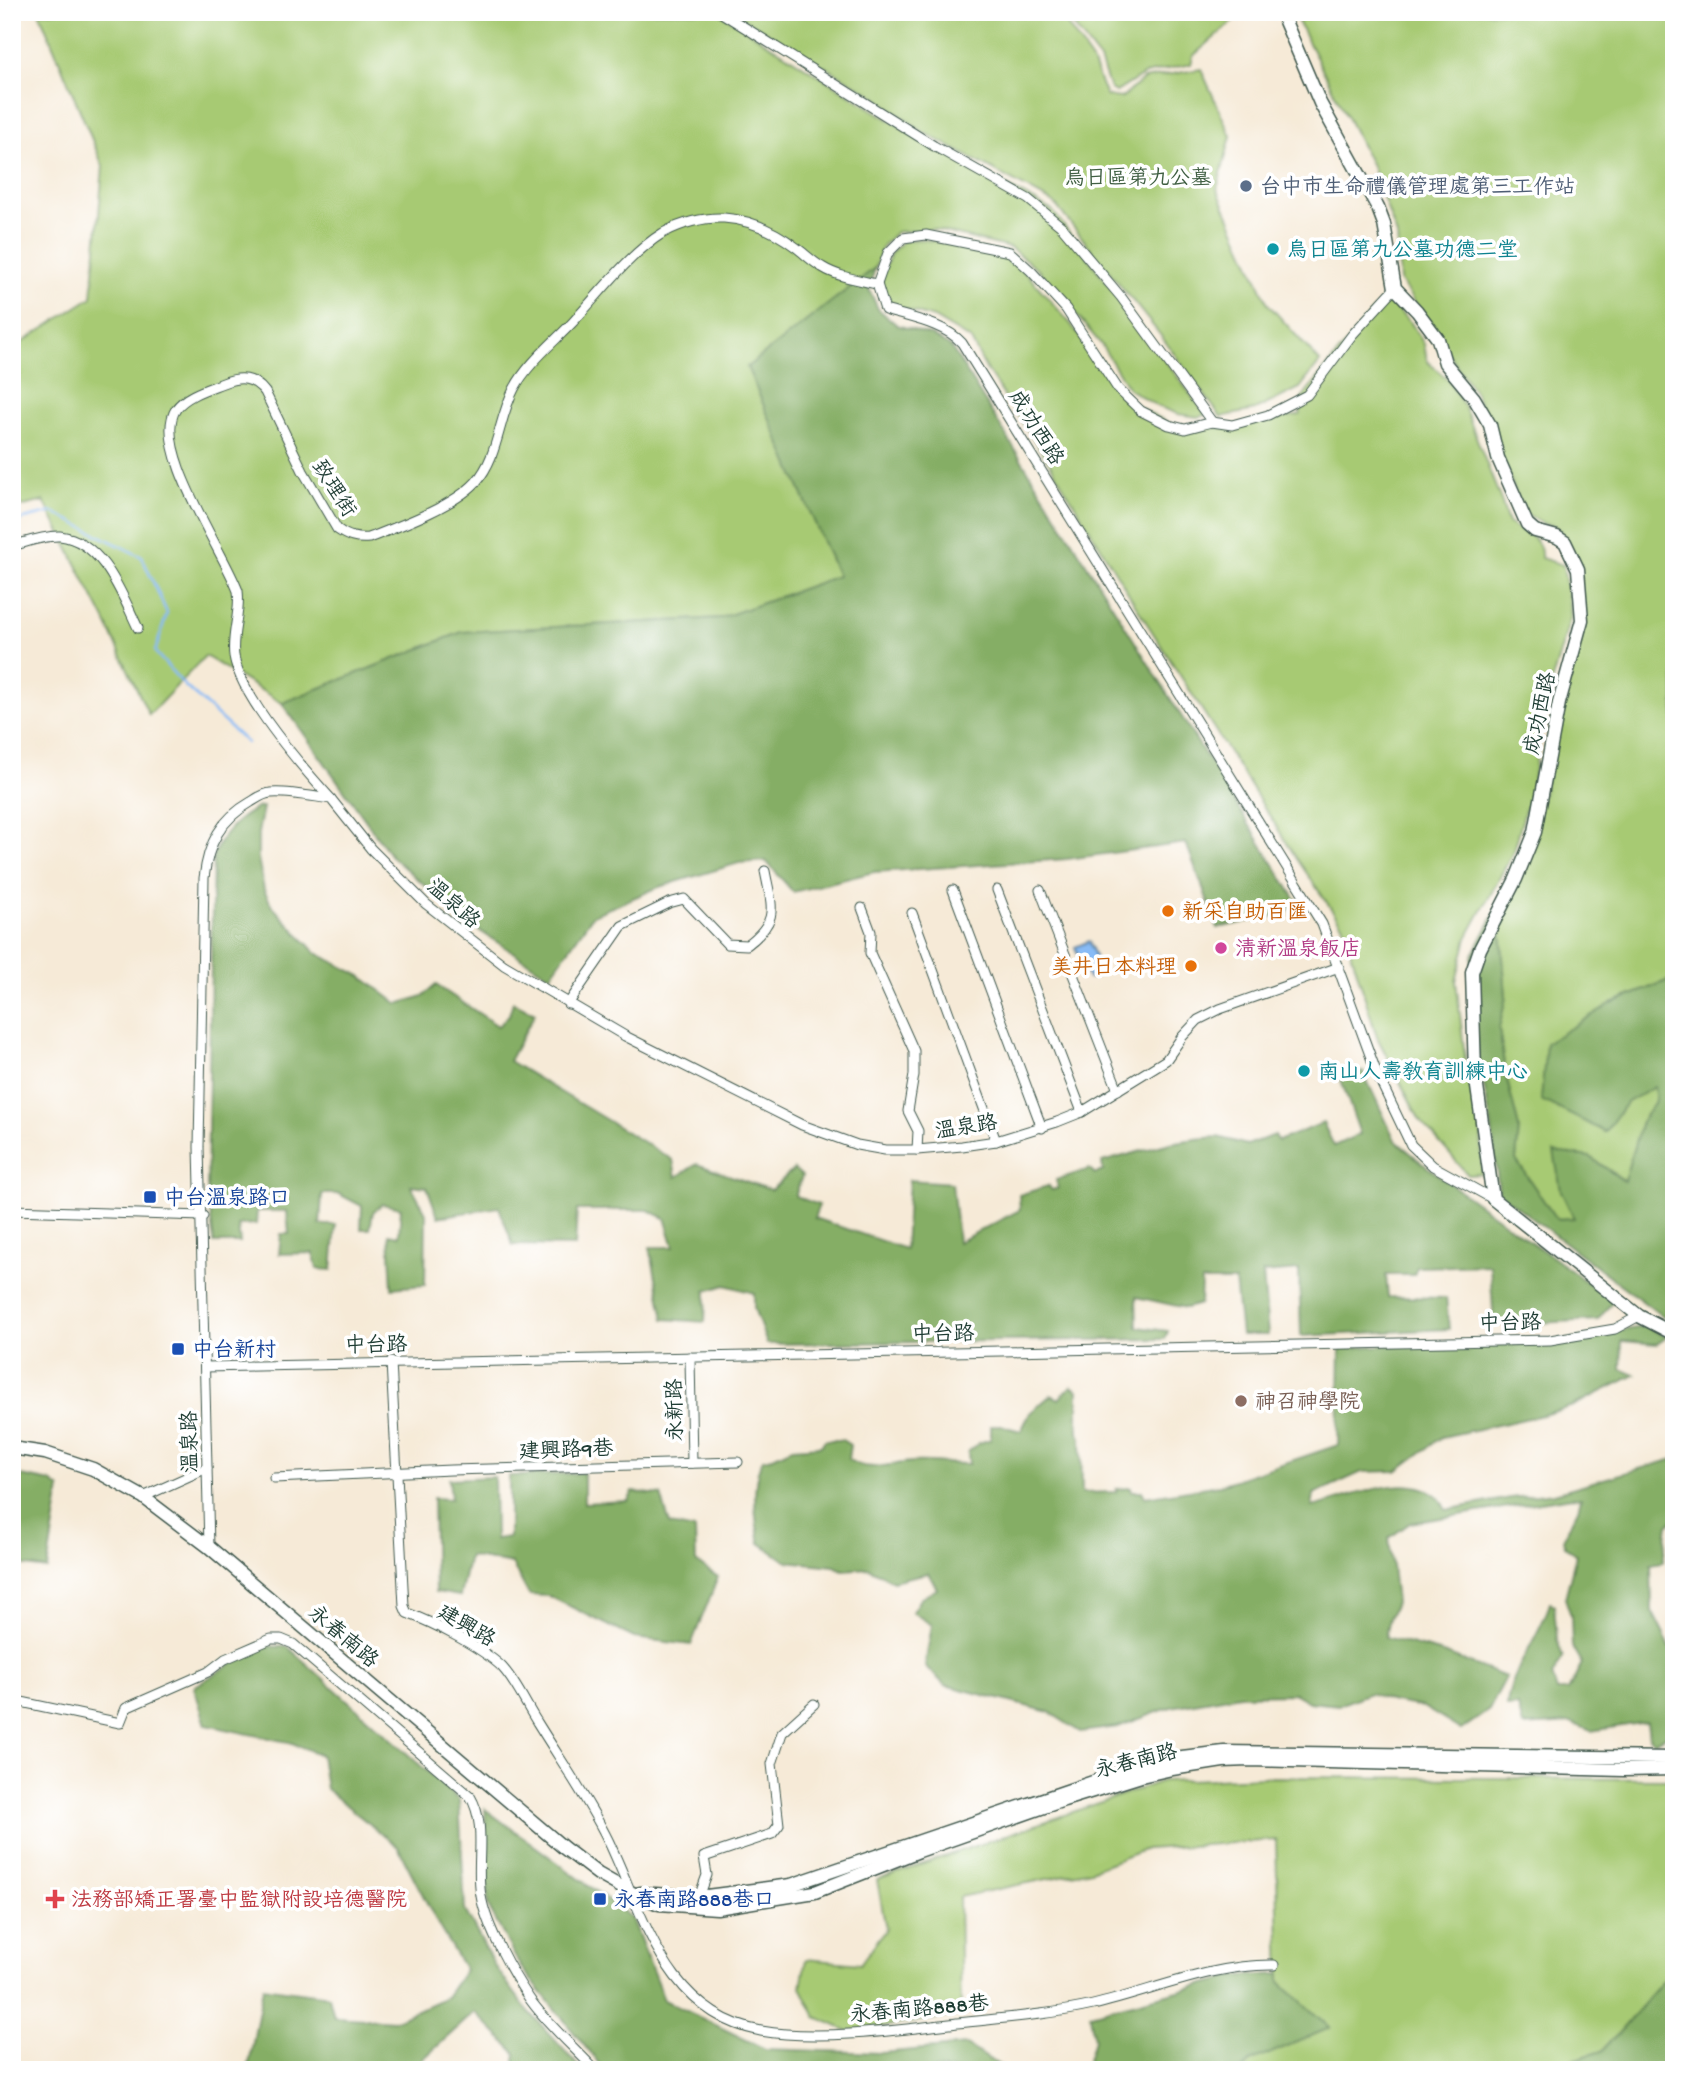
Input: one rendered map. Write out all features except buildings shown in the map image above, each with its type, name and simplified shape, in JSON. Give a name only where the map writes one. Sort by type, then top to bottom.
[{"type":"street","points":[[720,12],[934,146],[1028,199],[1054,220],[1121,297],[1212,422]]},
{"type":"street","points":[[877,284],[888,253],[903,238],[926,234],[1010,252],[1066,309],[1118,389],[1140,411],[1169,425],[1185,429],[1212,422],[1232,425],[1268,415],[1307,395],[1352,335],[1395,288],[1384,224],[1378,208],[1320,103],[1280,12]]},
{"type":"street","name":"致理街","points":[[331,799],[290,753],[244,685],[237,670],[234,653],[239,591],[180,471],[170,434],[171,420],[177,407],[199,393],[236,379],[249,379],[259,384],[303,471],[337,529],[358,539],[369,538],[452,500],[478,480],[487,467],[508,401],[528,369],[633,259],[664,232],[702,220],[742,220],[779,236],[822,267],[842,276],[877,284]]},
{"type":"street","name":"成功西路","points":[[877,284],[885,310],[940,328],[954,334],[962,343],[1322,924],[1377,1074],[1411,1145],[1433,1166],[1493,1199],[1639,1316]]},
{"type":"street","name":"成功西路","points":[[1395,288],[1438,339],[1446,363],[1474,398],[1490,425],[1498,458],[1527,524],[1535,531],[1565,542],[1578,569],[1581,593],[1580,634],[1559,703],[1535,832],[1516,878],[1480,949],[1472,972],[1475,1073],[1493,1199]]},
{"type":"street","points":[[12,546],[60,536],[93,552],[110,573],[138,628]]},
{"type":"street","name":"溫泉路","points":[[209,1547],[200,1147],[204,878],[209,850],[217,831],[246,804],[270,792],[331,799],[371,849],[426,904],[503,965],[625,1036],[802,1125],[857,1145],[885,1150],[917,1150],[996,1141],[1042,1128],[1082,1112],[1166,1060],[1198,1020],[1220,1009],[1339,967]]},
{"type":"street","points":[[568,1004],[621,926],[669,903],[684,900],[727,944],[747,946],[768,927],[770,921],[770,898],[765,871]]},
{"type":"street","points":[[953,890],[1042,1128]]},
{"type":"street","points":[[997,890],[1082,1112]]},
{"type":"street","points":[[1040,890],[1118,1090]]},
{"type":"street","points":[[862,908],[871,932],[870,953],[914,1051],[915,1075],[908,1111],[918,1131],[917,1150]]},
{"type":"street","points":[[912,913],[996,1141]]},
{"type":"street","points":[[12,1210],[203,1216]]},
{"type":"street","points":[[1639,1316],[1674,1334]]},
{"type":"street","name":"中台路","points":[[205,1367],[1550,1340],[1615,1329],[1639,1316]]},
{"type":"street","name":"永新路","points":[[690,1357],[692,1462]]},
{"type":"street","name":"建興路","points":[[391,1362],[404,1606],[407,1613],[475,1648],[504,1669],[587,1801],[608,1839],[629,1892]]},
{"type":"street","name":"永春南路","points":[[12,1448],[45,1453],[93,1469],[143,1497],[209,1547],[564,1849],[629,1892],[659,1904],[717,1908],[815,1892],[1139,1771]]},
{"type":"street","name":"建興路9巷","points":[[274,1478],[738,1462]]},
{"type":"street","points":[[143,1497],[207,1468]]},
{"type":"street","points":[[12,1700],[120,1723],[126,1707],[208,1672],[225,1659],[271,1639],[281,1639],[293,1644],[470,1796],[476,1806],[479,1820],[481,1896],[491,1929],[530,1999],[595,2070]]},
{"type":"street","points":[[699,1897],[707,1875],[704,1857],[772,1834],[779,1825],[772,1764],[782,1733],[814,1703]]},
{"type":"street","name":"永春南路","points":[[629,1892],[699,1897],[791,1885],[1139,1771],[1224,1757],[1623,1764],[1674,1769]]},
{"type":"street","name":"永春南路","points":[[1623,1764],[1674,1758]]},
{"type":"street","name":"永春南路888巷","points":[[629,1892],[673,1975],[694,2000],[719,2017],[763,2031],[826,2034],[1030,2015],[1092,2005],[1190,1978],[1251,1965],[1274,1965]]},
{"type":"green space","points":[[39,12],[718,12],[918,138],[1053,211],[1206,415],[1198,417],[1178,414],[1157,406],[1129,389],[1100,343],[1038,269],[1010,248],[933,229],[896,232],[883,245],[875,268],[748,367],[838,576],[721,618],[462,632],[282,703],[205,656],[149,715],[105,620],[44,501],[12,509],[12,349],[92,297],[103,166]]},
{"type":"green space","name":"烏日區第九公墓","points":[[732,12],[1058,12],[1091,59],[1106,96],[1121,98],[1144,79],[1201,69],[1231,136],[1217,189],[1268,304],[1320,362],[1300,388],[1255,410],[1221,417],[1158,332],[1054,203],[923,132],[872,94]]},
{"type":"green space","points":[[1063,12],[1244,12],[1193,56],[1191,64],[1145,74],[1116,92],[1110,89],[1100,60]]},
{"type":"green space","points":[[1293,12],[1674,12],[1674,978],[1612,1003],[1605,1131],[1626,1103],[1654,1087],[1656,1100],[1641,1122],[1625,1181],[1590,1157],[1561,1191],[1574,1218],[1556,1219],[1516,1160],[1519,1128],[1505,1072],[1499,1028],[1506,997],[1499,905],[1539,810],[1580,630],[1578,567],[1560,531],[1553,525],[1544,524],[1524,513],[1475,393],[1400,281],[1397,236],[1371,164]]},
{"type":"green space","points":[[920,239],[970,246],[1004,256],[1028,275],[1070,323],[1124,400],[1173,425],[1217,428],[1300,415],[1302,398],[1384,297],[1411,323],[1424,344],[1427,361],[1448,380],[1464,406],[1508,523],[1535,540],[1541,551],[1541,558],[1563,565],[1571,616],[1545,703],[1533,781],[1514,851],[1467,938],[1456,981],[1467,1074],[1481,1119],[1482,1174],[1468,1175],[1419,1119],[1377,1037],[1343,926],[1297,859],[1141,614],[1050,464],[986,369],[971,340],[934,318],[887,304],[881,289],[883,273],[891,253],[903,241]]},
{"type":"green space","points":[[875,268],[869,289],[878,309],[897,325],[930,335],[951,347],[1296,900],[1286,913],[1218,928],[1186,843],[1067,859],[874,872],[793,892],[766,861],[739,863],[659,887],[593,915],[550,976],[469,924],[391,856],[282,703],[462,632],[721,618],[838,576],[747,367]]},
{"type":"green space","points":[[259,807],[263,807],[258,833],[258,858],[264,890],[272,906],[316,953],[361,976],[398,1004],[423,996],[436,985],[498,1026],[509,1015],[513,1002],[535,1013],[509,1061],[673,1160],[676,1177],[697,1164],[771,1190],[794,1169],[802,1176],[795,1196],[819,1205],[814,1218],[905,1249],[909,1180],[952,1183],[958,1242],[1020,1210],[1019,1195],[1048,1186],[1052,1190],[1058,1188],[1056,1180],[1090,1169],[1095,1174],[1103,1171],[1102,1162],[1170,1143],[1218,1137],[1247,1145],[1275,1135],[1278,1141],[1323,1123],[1334,1146],[1360,1134],[1340,1077],[1363,1072],[1395,1140],[1426,1166],[1613,1301],[1598,1320],[1494,1325],[1490,1265],[1417,1267],[1414,1275],[1386,1275],[1388,1297],[1446,1298],[1449,1329],[1301,1336],[1299,1270],[1263,1273],[1268,1335],[1241,1335],[1235,1281],[1201,1281],[1200,1304],[1186,1308],[1136,1297],[1137,1327],[1168,1331],[1165,1339],[767,1344],[754,1308],[754,1293],[725,1285],[706,1291],[705,1322],[664,1319],[650,1247],[674,1247],[665,1218],[648,1210],[577,1210],[575,1246],[513,1245],[499,1207],[438,1217],[427,1187],[411,1185],[426,1213],[425,1285],[392,1288],[389,1234],[399,1236],[401,1208],[382,1204],[373,1212],[370,1229],[361,1229],[362,1206],[339,1194],[322,1194],[320,1225],[336,1225],[332,1270],[317,1269],[313,1253],[279,1254],[281,1234],[289,1234],[287,1211],[257,1211],[256,1224],[238,1225],[240,1243],[214,1243],[207,1186],[213,856],[231,827]]},
{"type":"green space","points":[[1499,905],[1506,997],[1499,1028],[1505,1072],[1519,1128],[1516,1160],[1556,1219],[1574,1218],[1561,1191],[1554,1152],[1590,1157],[1624,1181],[1641,1122],[1656,1100],[1654,1087],[1626,1103],[1605,1132],[1541,1100],[1546,1043],[1612,1003],[1674,978],[1674,1325],[1499,1193],[1492,1128],[1471,1018],[1472,957]]},
{"type":"green space","points":[[1647,1326],[1667,1337],[1657,1344],[1622,1341],[1621,1369],[1635,1375],[1573,1406],[1442,1437],[1397,1471],[1362,1472],[1314,1494],[1312,1507],[1376,1489],[1409,1485],[1424,1488],[1437,1496],[1446,1510],[1554,1493],[1674,1459],[1674,1519],[1668,1525],[1663,1562],[1651,1564],[1652,1611],[1674,1655],[1674,1747],[1668,1735],[1654,1742],[1649,1737],[1647,1722],[1591,1731],[1572,1723],[1523,1726],[1518,1706],[1507,1707],[1512,1682],[1550,1603],[1554,1605],[1557,1639],[1563,1658],[1552,1676],[1557,1691],[1568,1691],[1582,1664],[1572,1647],[1571,1616],[1565,1598],[1576,1555],[1565,1546],[1563,1539],[1581,1498],[1572,1497],[1410,1523],[1389,1538],[1396,1603],[1385,1637],[1446,1654],[1506,1677],[1489,1710],[1461,1730],[1423,1707],[1389,1701],[1370,1693],[1339,1705],[1309,1702],[1295,1694],[1240,1695],[1171,1707],[1118,1727],[1080,1732],[1049,1712],[945,1685],[925,1666],[932,1625],[912,1612],[920,1599],[937,1589],[928,1573],[893,1581],[869,1568],[843,1570],[834,1566],[786,1561],[760,1543],[755,1500],[759,1468],[763,1459],[792,1448],[821,1446],[825,1440],[842,1440],[850,1445],[848,1459],[863,1466],[879,1467],[920,1462],[969,1464],[968,1452],[979,1443],[991,1439],[991,1426],[1021,1431],[1030,1413],[1051,1395],[1059,1399],[1071,1386],[1078,1390],[1082,1493],[1116,1492],[1116,1489],[1131,1488],[1132,1491],[1142,1491],[1145,1497],[1220,1485],[1338,1445],[1340,1349],[1552,1343]]},
{"type":"green space","points":[[584,1473],[584,1503],[628,1501],[633,1492],[661,1495],[670,1525],[695,1530],[696,1562],[718,1577],[691,1645],[634,1638],[549,1596],[529,1595],[512,1564],[469,1556],[460,1596],[435,1592],[433,1498],[451,1499],[449,1479],[494,1477],[495,1539],[509,1537],[509,1476]]},
{"type":"green space","points":[[12,1474],[51,1482],[60,1489],[47,1569],[12,1564]]},
{"type":"green space","points":[[260,1646],[288,1647],[459,1800],[465,1910],[494,1965],[525,2007],[582,2070],[514,2070],[516,2053],[475,2012],[411,2070],[248,2070],[263,1987],[329,1996],[334,2017],[394,2021],[446,1997],[465,1970],[398,1847],[326,1789],[321,1755],[292,1743],[206,1725],[194,1687]]},
{"type":"green space","points":[[1266,1777],[1674,1779],[1674,1969],[1602,2051],[1540,2070],[1242,2070],[1250,2062],[1280,1982],[1276,1840],[1146,1849],[1091,1870],[959,1897],[961,2015],[850,2032],[816,2017],[801,1987],[806,1959],[860,1964],[886,1929],[877,1880],[1162,1781]]},
{"type":"green space","points":[[485,1809],[632,1918],[664,2000],[765,2049],[882,2053],[966,2045],[1007,2070],[604,2070],[520,1966],[488,1906]]},
{"type":"green space","points":[[1674,1969],[1674,2070],[1540,2070],[1602,2051]]},
{"type":"green space","points":[[1280,1974],[1280,1982],[1330,2028],[1250,2062],[1242,2070],[1061,2070],[1087,2063],[1094,2040],[1090,2014],[1236,1976]]},
{"type":"water","points":[[1089,941],[1102,974],[1088,979],[1075,947]]},
{"type":"waterway","points":[[12,522],[53,512],[142,557],[167,613],[155,652],[184,685],[247,743]]},
{"type":"place","name":"台中市生命禮儀管理處第三工作站","points":[[1246,186]]},
{"type":"place","name":"烏日區第九公墓功德二堂","points":[[1273,249]]},
{"type":"place","name":"新采自助百匯","points":[[1168,911]]},
{"type":"place","name":"清新溫泉飯店","points":[[1221,948]]},
{"type":"place","name":"美井日本料理","points":[[1191,966]]},
{"type":"place","name":"南山人壽教育訓練中心","points":[[1304,1071]]},
{"type":"place","name":"中台溫泉路口","points":[[150,1197]]},
{"type":"place","name":"中台新村","points":[[178,1349]]},
{"type":"place","name":"神召神學院","points":[[1241,1401]]},
{"type":"place","name":"法務部矯正署臺中監獄附設培德醫院","points":[[55,1899]]},
{"type":"place","name":"永春南路888巷口","points":[[600,1899]]}]
